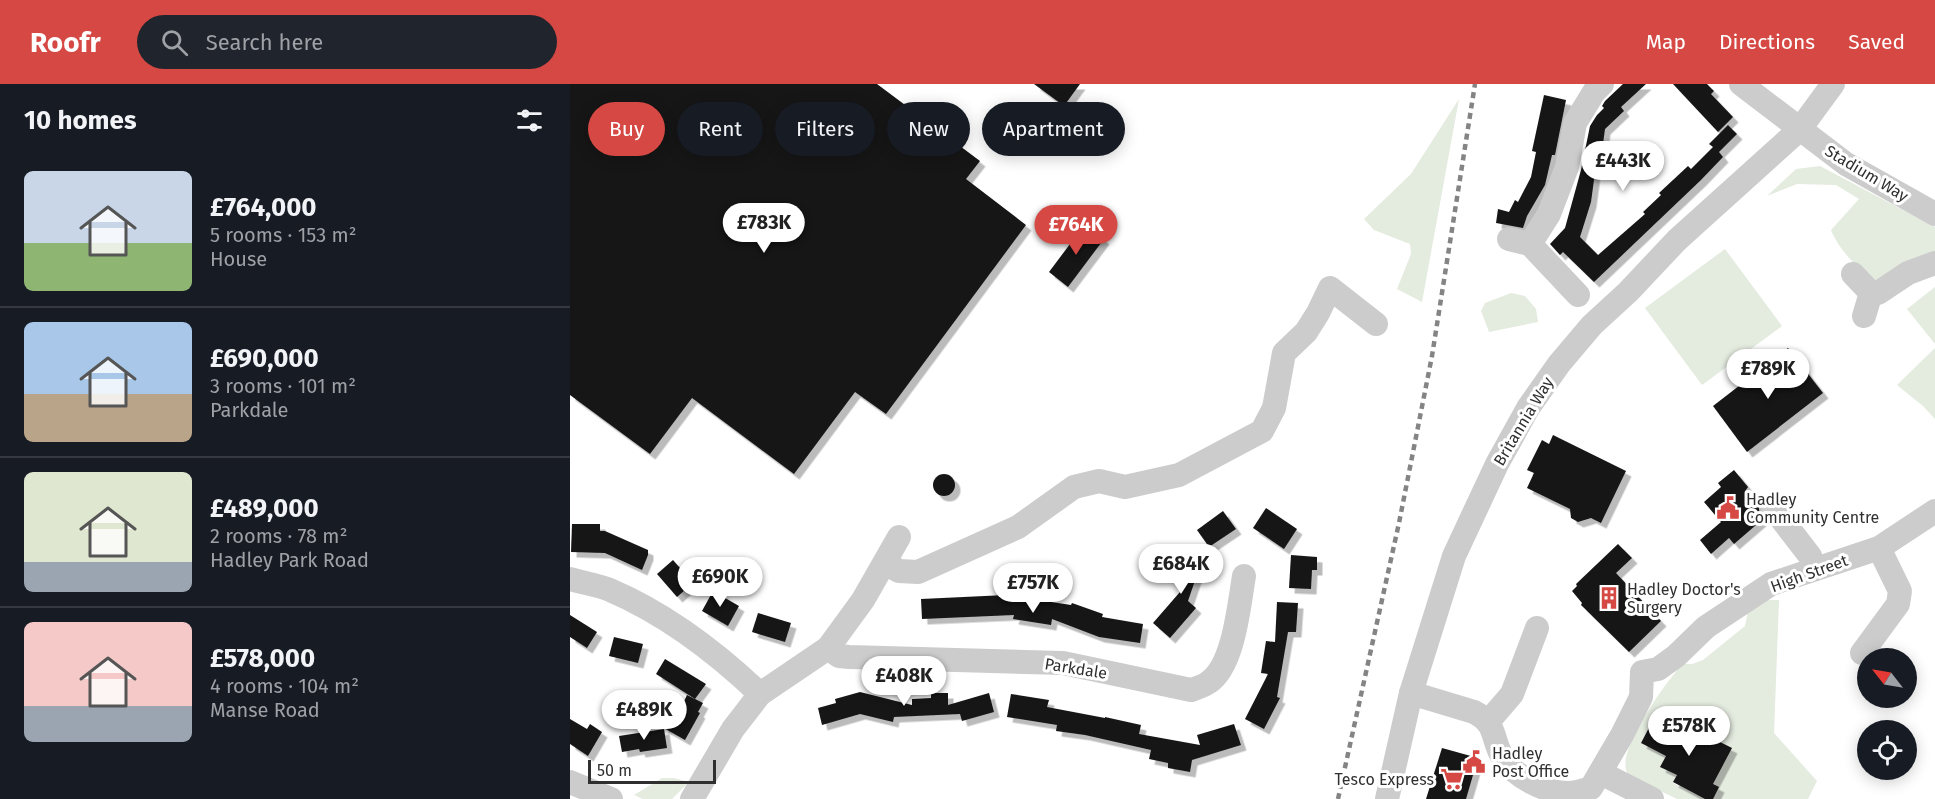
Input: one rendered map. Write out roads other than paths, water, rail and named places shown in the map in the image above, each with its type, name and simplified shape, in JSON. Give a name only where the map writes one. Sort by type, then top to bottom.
[{"type":"street","points":[[1578,295],[1520,241],[1549,214],[1567,167],[1575,123],[1594,92],[1602,84]]},
{"type":"street","name":"Stadium Way","points":[[1741,84],[1846,164],[1935,214]]},
{"type":"street","name":"Britannia Way","points":[[1387,799],[1411,693],[1454,556],[1497,464],[1527,408],[1559,363],[1592,325],[1628,292],[1677,240],[1800,129],[1833,84]]},
{"type":"street","points":[[1853,274],[1871,293],[1878,293],[1908,273],[1935,263]]},
{"type":"street","points":[[885,563],[899,571],[918,572],[1017,526],[1074,488],[1099,482],[1125,487],[1179,475],[1262,431],[1274,408],[1284,353],[1306,332],[1330,288],[1377,324]]},
{"type":"street","points":[[1864,316],[1871,293]]},
{"type":"street","points":[[1773,508],[1810,555],[1815,569]]},
{"type":"street","name":"High Street","points":[[1589,787],[1641,697],[1642,672],[1658,669],[1676,656],[1706,627],[1771,584],[1879,548],[1935,511]]},
{"type":"street","points":[[692,799],[733,729],[760,694],[828,648],[863,600],[899,537]]},
{"type":"street","points":[[1866,648],[1898,604],[1900,591],[1879,548]]},
{"type":"street","name":"Parkdale","points":[[828,648],[839,656],[849,657],[1063,663],[1191,690],[1210,682],[1224,665],[1244,576]]},
{"type":"street","points":[[570,579],[609,590],[690,635],[738,673],[760,694]]},
{"type":"street","points":[[1488,722],[1512,694],[1537,628]]},
{"type":"street","points":[[1411,693],[1474,712],[1488,722],[1502,757],[1528,781],[1559,792],[1571,793],[1589,787],[1652,799]]},
{"type":"street","points":[[570,782],[611,799]]},
{"type":"railway","points":[[1338,799],[1399,523],[1432,356],[1475,84]]},
{"type":"place","name":"Hadley Community Centre","points":[[1728,508]]},
{"type":"place","name":"Hadley Doctor's Surgery","points":[[1609,598]]},
{"type":"place","name":"Hadley Post Office","points":[[1474,762]]},
{"type":"place","name":"Tesco Express","points":[[1452,779]]}]
